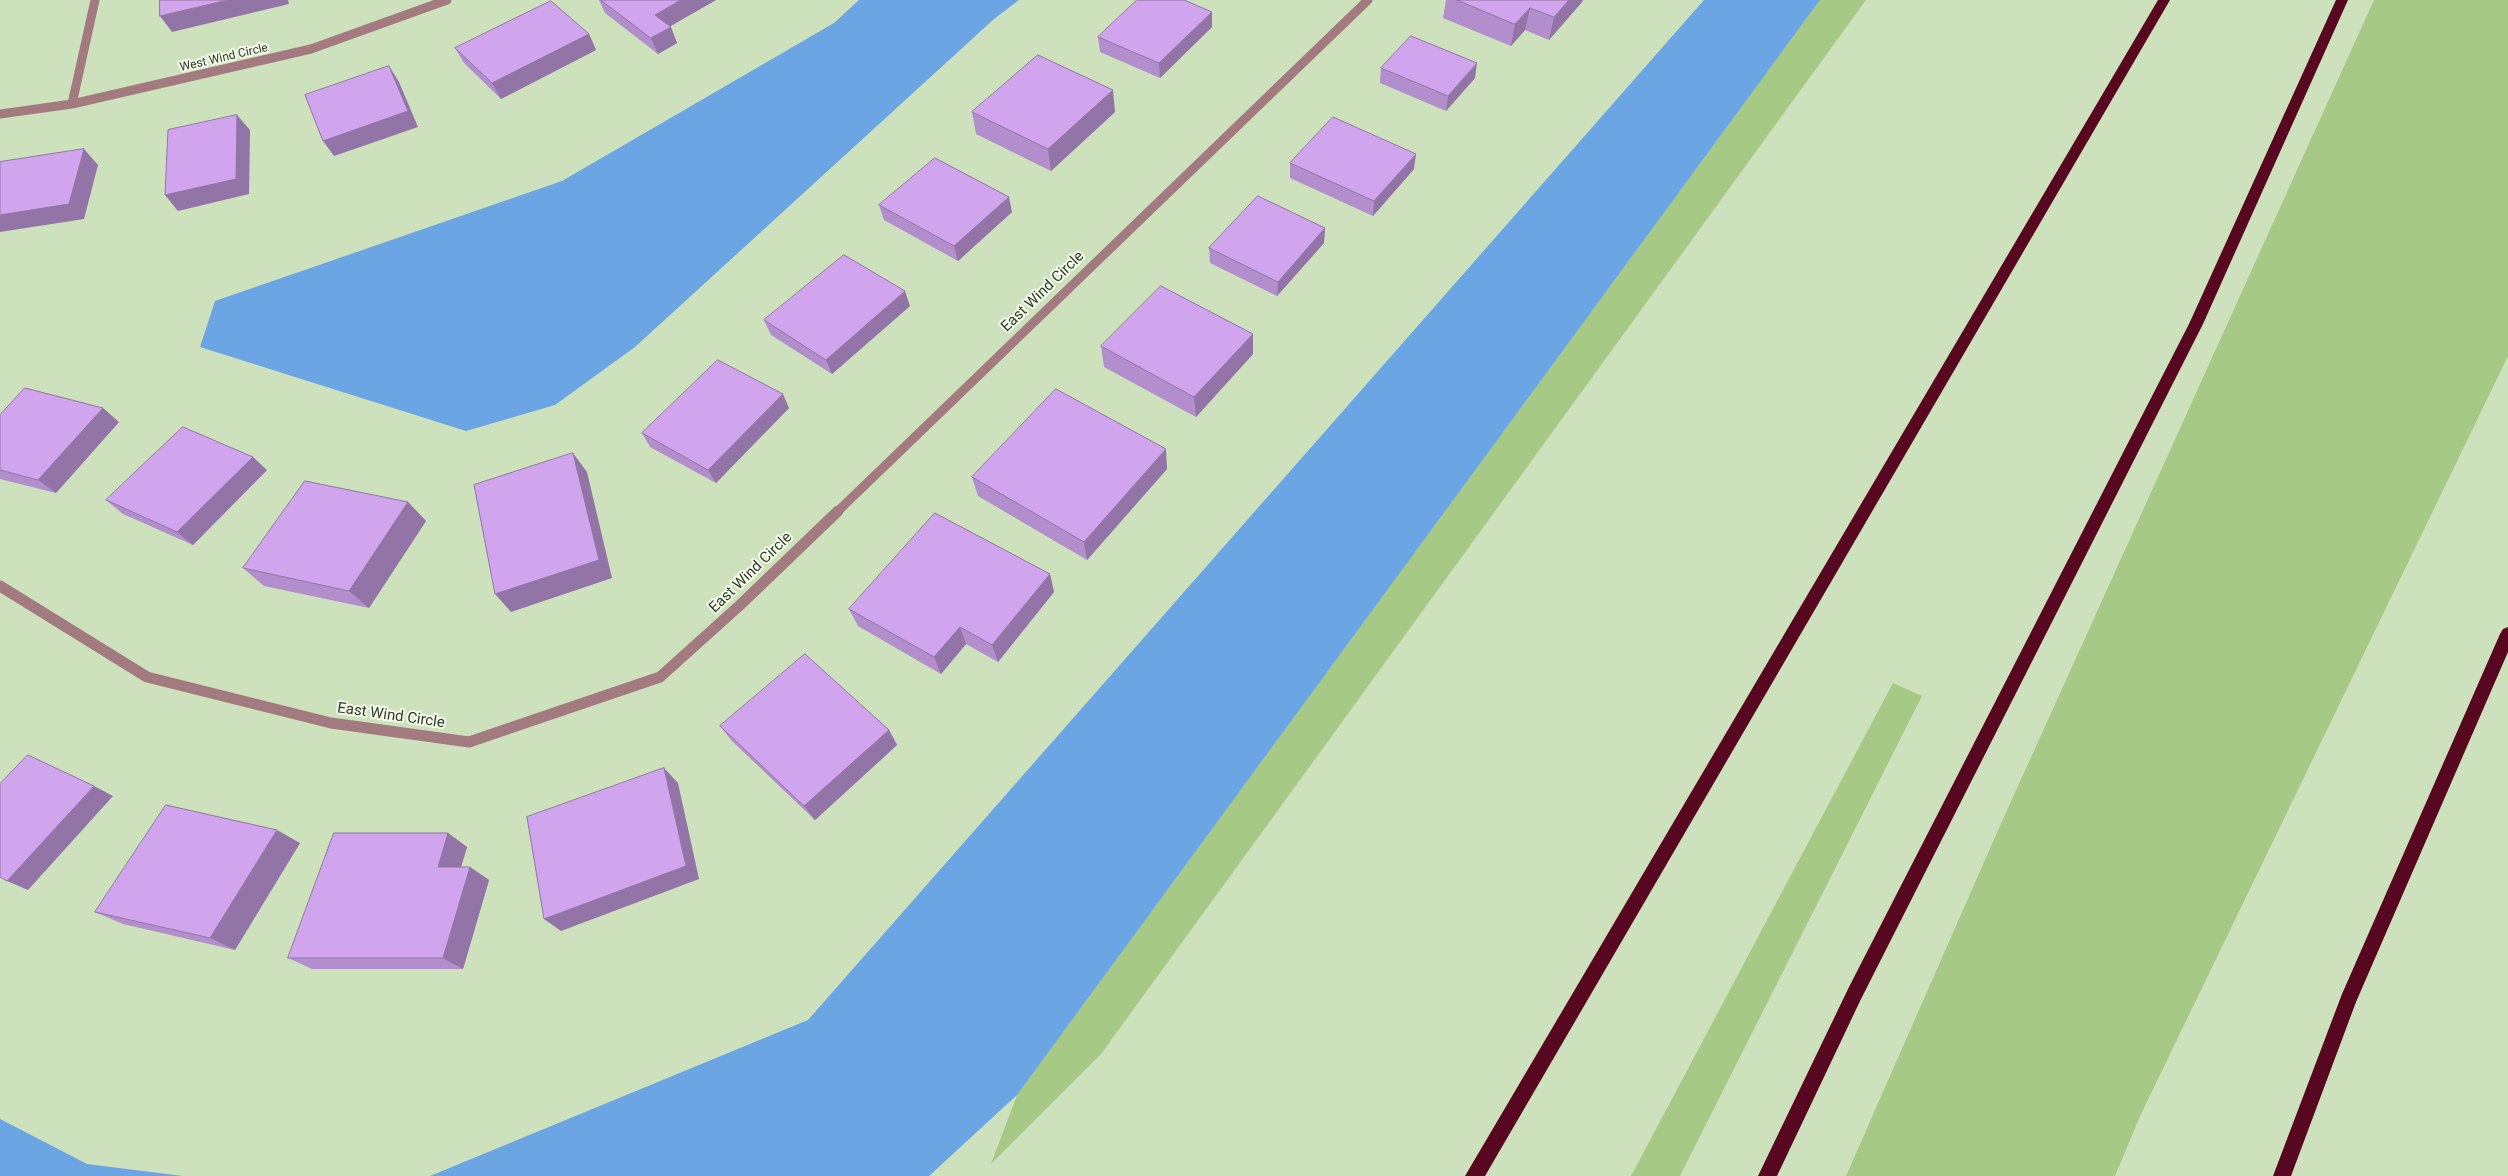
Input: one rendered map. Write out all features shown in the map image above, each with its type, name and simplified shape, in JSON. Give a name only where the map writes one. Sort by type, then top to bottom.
[{"type":"highway","points":[[1474,1176],[2164,0]]},
{"type":"highway","points":[[1767,1176],[1855,993],[2196,324],[2342,0]]},
{"type":"highway","points":[[2282,1176],[2348,1000],[2508,634]]},
{"type":"street","points":[[72,104],[95,0]]},
{"type":"street","name":"West Wind Circle","points":[[0,114],[72,104],[311,49],[447,0]]},
{"type":"street","name":"East Wind Circle","points":[[0,586],[147,677],[341,724],[469,742],[660,677],[739,606],[1368,0]]},
{"type":"green space","points":[[1820,0],[1866,0],[1101,1054],[991,1164],[1017,1095]]},
{"type":"green space","points":[[2374,0],[2508,0],[2508,356],[2141,1114],[2115,1176],[1846,1176],[1999,828]]},
{"type":"green space","points":[[1893,683],[1922,696],[1680,1176],[1631,1176]]},
{"type":"water","points":[[859,0],[1019,0],[994,19],[635,347],[555,405],[466,431],[200,347],[215,301],[562,181],[834,23]]},
{"type":"water","points":[[1704,0],[1820,0],[1017,1095],[929,1176],[430,1176],[808,1020]]},
{"type":"water","points":[[0,1119],[87,1164],[183,1176],[0,1176]]},
{"type":"building","points":[[160,0],[228,0],[160,16]]},
{"type":"building","points":[[601,0],[681,0],[655,15],[671,27],[651,38]]},
{"type":"building","points":[[1137,0],[1184,0],[1212,12],[1159,63],[1098,37]]},
{"type":"building","points":[[1457,0],[1569,0],[1554,17],[1530,8],[1515,24]]},
{"type":"building","points":[[551,1],[589,34],[492,83],[455,48]]},
{"type":"building","points":[[1411,36],[1477,63],[1448,96],[1381,68]]},
{"type":"building","points":[[1038,55],[1113,90],[1048,149],[972,112]]},
{"type":"building","points":[[389,66],[408,111],[323,141],[305,95]]},
{"type":"building","points":[[237,115],[236,179],[165,195],[168,130]]},
{"type":"building","points":[[1333,117],[1416,154],[1374,201],[1290,163]]},
{"type":"building","points":[[84,149],[69,204],[0,215],[0,162]]},
{"type":"building","points":[[935,158],[1009,197],[954,246],[879,205]]},
{"type":"building","points":[[1258,196],[1325,228],[1278,282],[1209,248]]},
{"type":"building","points":[[844,255],[905,291],[826,360],[764,320]]},
{"type":"building","points":[[1161,286],[1253,334],[1194,397],[1101,346]]},
{"type":"building","points":[[718,360],[783,394],[708,470],[642,433]]},
{"type":"building","points":[[25,388],[103,408],[38,480],[0,470],[0,415]]},
{"type":"building","points":[[1056,389],[1166,449],[1084,542],[972,477]]},
{"type":"building","points":[[183,427],[253,457],[177,532],[106,500]]},
{"type":"building","points":[[573,453],[599,560],[495,594],[474,485]]},
{"type":"building","points":[[305,481],[408,502],[349,591],[243,568]]},
{"type":"building","points":[[935,513],[1050,574],[992,645],[960,627],[934,657],[849,609]]},
{"type":"building","points":[[805,654],[889,730],[804,806],[720,726]]},
{"type":"building","points":[[28,755],[94,786],[7,881],[0,877],[0,784]]},
{"type":"building","points":[[664,768],[686,866],[544,919],[527,817]]},
{"type":"building","points":[[166,805],[277,830],[210,938],[95,912]]},
{"type":"building","points":[[334,833],[448,833],[438,867],[470,867],[443,958],[288,958]]}]
